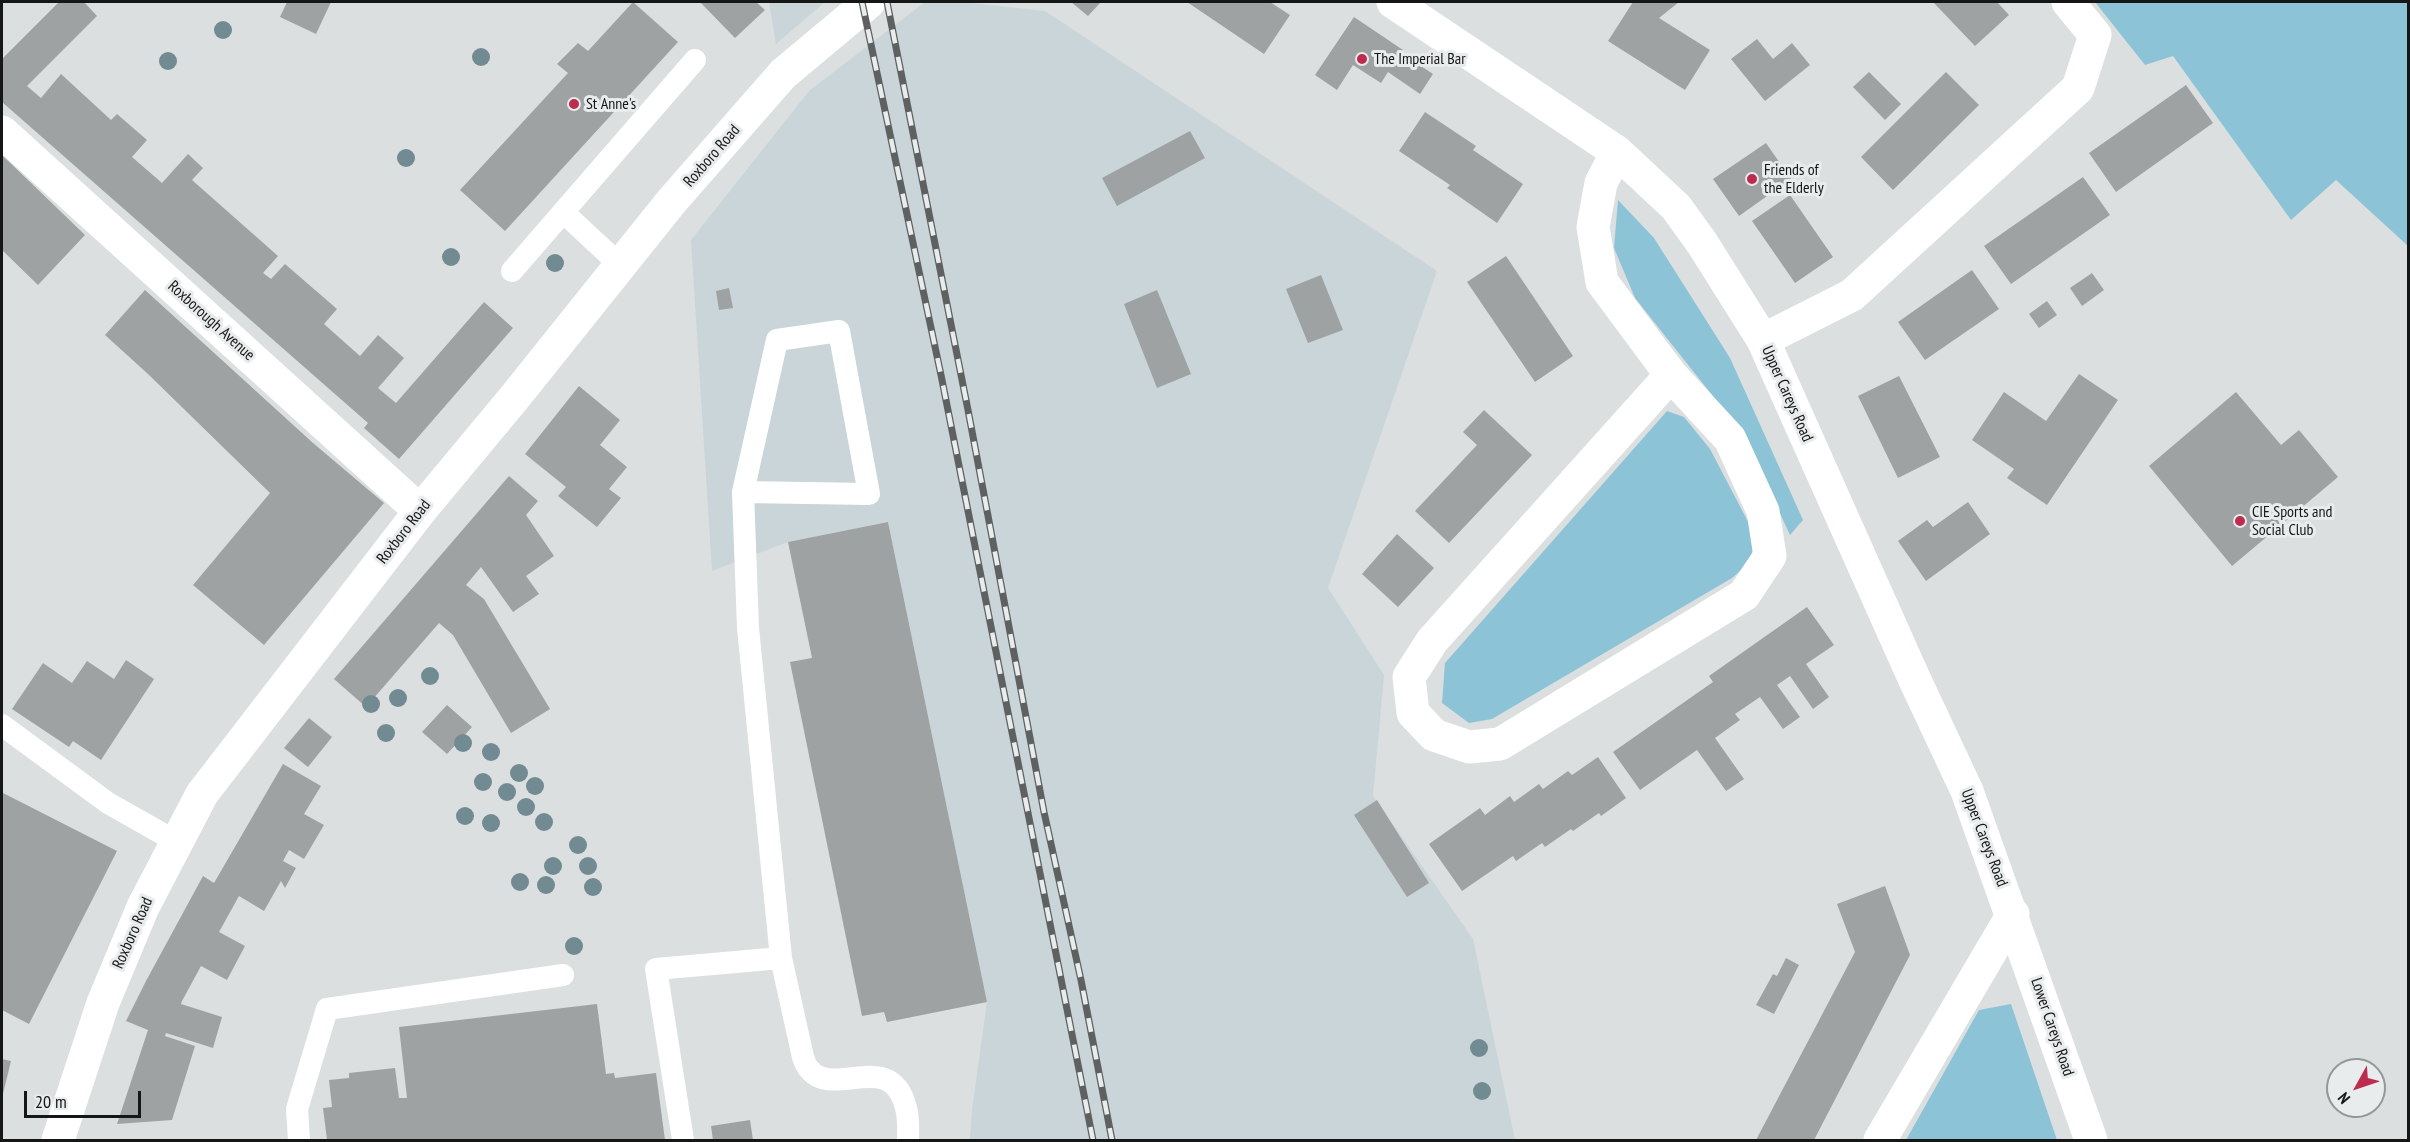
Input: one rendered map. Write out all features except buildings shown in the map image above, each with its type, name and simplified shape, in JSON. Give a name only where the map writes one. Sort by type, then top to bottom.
[{"type":"street","name":"Roxboro Road","points":[[58,1140],[103,1003],[143,907],[202,794],[420,511],[620,265],[783,74],[869,2]]},
{"type":"street","name":"Upper Careys Road","points":[[1394,2],[1431,12],[1617,152],[1676,207],[1702,243],[1762,340],[1967,791],[2013,914]]},
{"type":"street","points":[[1762,340],[1852,295],[2078,88],[2095,35],[2068,2]]},
{"type":"street","name":"Roxborough Avenue","points":[[2,132],[420,511]]},
{"type":"street","points":[[1617,152],[1601,183],[1593,227],[1602,282],[1671,375],[1730,439],[1763,511],[1770,556],[1744,595],[1500,744],[1469,747],[1434,735],[1413,713],[1409,676],[1432,641],[1671,375]]},
{"type":"street","points":[[1880,1140],[2013,914]]},
{"type":"street","name":"Lower Careys Road","points":[[2013,914],[2091,1140]]},
{"type":"lane","points":[[512,271],[695,60]]},
{"type":"lane","points":[[563,212],[620,265]]},
{"type":"lane","points":[[743,492],[869,494],[839,331],[777,340],[743,492],[748,628],[781,958],[803,1057],[809,1070],[821,1077],[834,1080],[868,1075],[884,1078],[897,1088],[906,1108],[908,1140]]},
{"type":"lane","points":[[2,725],[108,803],[177,842]]},
{"type":"lane","points":[[683,1140],[656,969],[781,958]]},
{"type":"lane","points":[[299,1140],[297,1109],[327,1009],[563,975]]},
{"type":"shaded area","points":[[769,2],[825,2],[776,44]]},
{"type":"shaded area","points":[[925,2],[961,2],[1045,11],[1437,271],[1328,588],[1384,675],[1373,796],[1473,939],[1515,1140],[970,1140],[987,1002],[888,522],[788,542],[712,571],[691,240],[809,91]]},
{"type":"shaded area","points":[[2095,2],[2408,2],[2408,246],[2336,180],[2291,220],[2173,56],[2145,65]]},
{"type":"shaded area","points":[[1618,200],[1654,238],[1730,358],[1803,520],[1790,535],[1743,434],[1635,298],[1614,248]]},
{"type":"shaded area","points":[[1667,411],[1684,417],[1710,449],[1756,537],[1750,562],[1732,578],[1492,719],[1469,723],[1442,703],[1445,663]]},
{"type":"shaded area","points":[[2011,1004],[2057,1140],[1906,1140],[1979,1010]]},
{"type":"railway","points":[[862,2],[941,375],[1093,1140]]},
{"type":"railway","points":[[887,2],[968,410],[1044,812],[1081,980],[1112,1140]]},
{"type":"place","name":"The Imperial Bar","points":[[1362,59]]},
{"type":"place","name":"St Anne's","points":[[574,104]]},
{"type":"place","name":"Friends of the Elderly","points":[[1752,179]]},
{"type":"place","name":"CIE Sports and Social Club","points":[[2240,521]]}]
